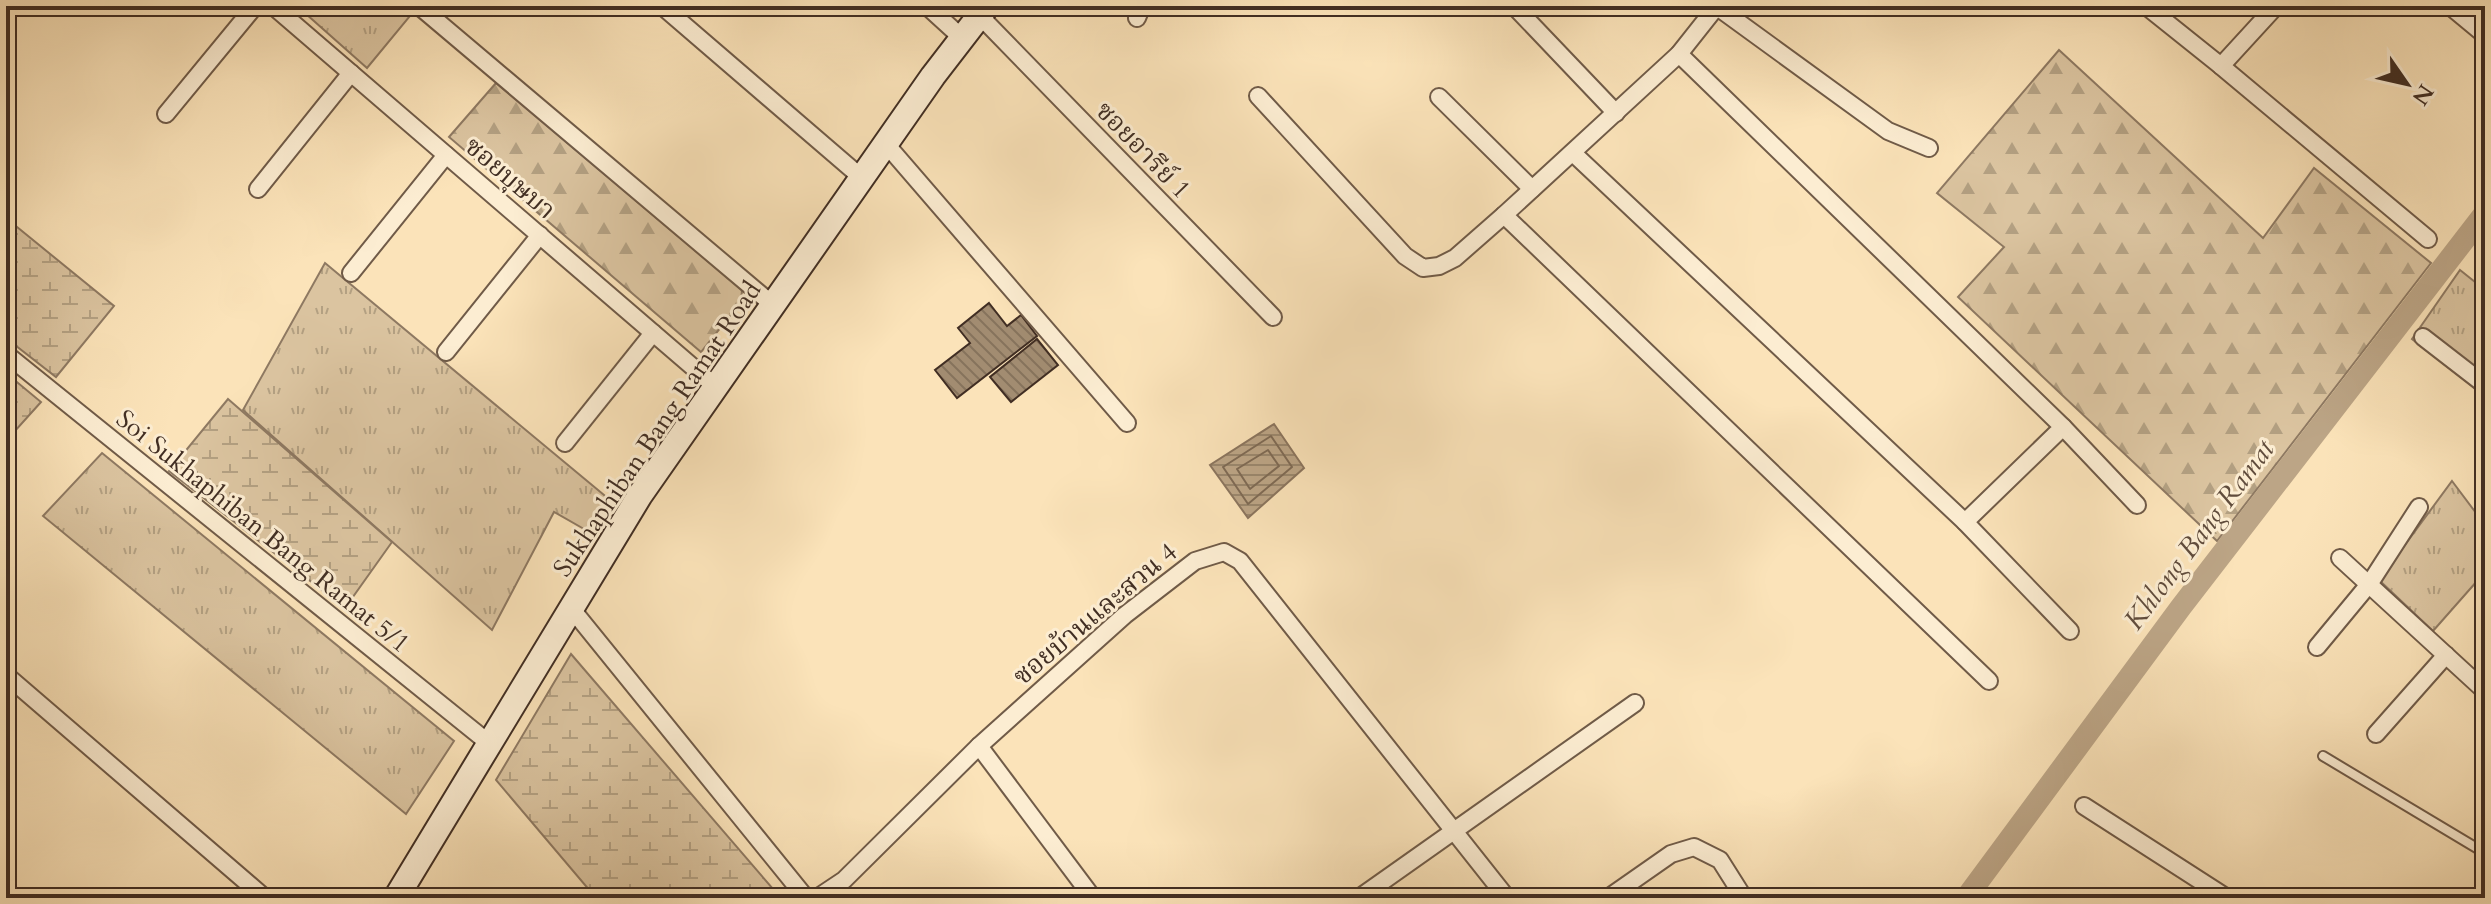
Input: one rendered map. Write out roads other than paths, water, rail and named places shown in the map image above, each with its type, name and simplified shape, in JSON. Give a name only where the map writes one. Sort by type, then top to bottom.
[{"type":"street","points":[[166,114],[255,6]]},
{"type":"street","name":"ซอยบุษบา","points":[[273,6],[716,387]]},
{"type":"street","points":[[419,6],[773,305]]},
{"type":"street","points":[[662,6],[862,178]]},
{"type":"street","points":[[927,6],[961,37]]},
{"type":"street","points":[[1514,6],[1616,113]]},
{"type":"street","points":[[1258,96],[1405,256],[1423,268],[1439,266],[1455,258],[1504,215],[1679,54],[1717,6],[1888,131],[1929,148]]},
{"type":"street","points":[[2146,6],[2428,239]]},
{"type":"street","points":[[2221,66],[2276,6]]},
{"type":"street","points":[[2450,6],[2485,35]]},
{"type":"street","name":"Sukhaphiban Bang Ramat Road","points":[[396,898],[640,495],[961,37],[983,11]]},
{"type":"street","name":"ซอยอารีย์ 1","points":[[983,11],[1273,317]]},
{"type":"street","points":[[1679,54],[2063,427],[2137,505]]},
{"type":"street","points":[[258,189],[351,73]]},
{"type":"street","points":[[1439,97],[1532,189]]},
{"type":"street","points":[[886,144],[1127,423]]},
{"type":"street","points":[[1573,153],[1965,522],[2070,631]]},
{"type":"street","points":[[351,273],[446,155]]},
{"type":"street","points":[[1504,215],[1989,681]]},
{"type":"street","points":[[446,352],[540,235]]},
{"type":"street","points":[[565,443],[653,333]]},
{"type":"street","points":[[2423,337],[2485,385]]},
{"type":"street","name":"Soi Sukhaphiban Bang Ramat 5/1","points":[[6,354],[490,744]]},
{"type":"street","points":[[1965,522],[2063,427]]},
{"type":"street","points":[[2317,647],[2370,583],[2419,507]]},
{"type":"street","name":"ซอยบ้านและสวน 4","points":[[817,898],[844,880],[979,746],[1125,615],[1195,561],[1224,552],[1240,561],[1507,898]]},
{"type":"street","points":[[2340,558],[2485,691]]},
{"type":"street","points":[[571,608],[806,898]]},
{"type":"street","points":[[2376,734],[2446,655]]},
{"type":"street","points":[[6,675],[265,898]]},
{"type":"street","points":[[1359,898],[1635,703]]},
{"type":"street","points":[[979,746],[1093,898]]},
{"type":"street","points":[[2084,806],[2227,898]]},
{"type":"street","points":[[1608,898],[1671,854],[1694,847],[1720,860],[1744,898]]},
{"type":"lane","points":[[2323,756],[2485,853]]},
{"type":"water","points":[[1274,424],[1304,468],[1248,518],[1210,465]]},
{"type":"waterway","name":"Khlong Bang Ramat","points":[[1966,898],[2181,607],[2485,213]]}]
